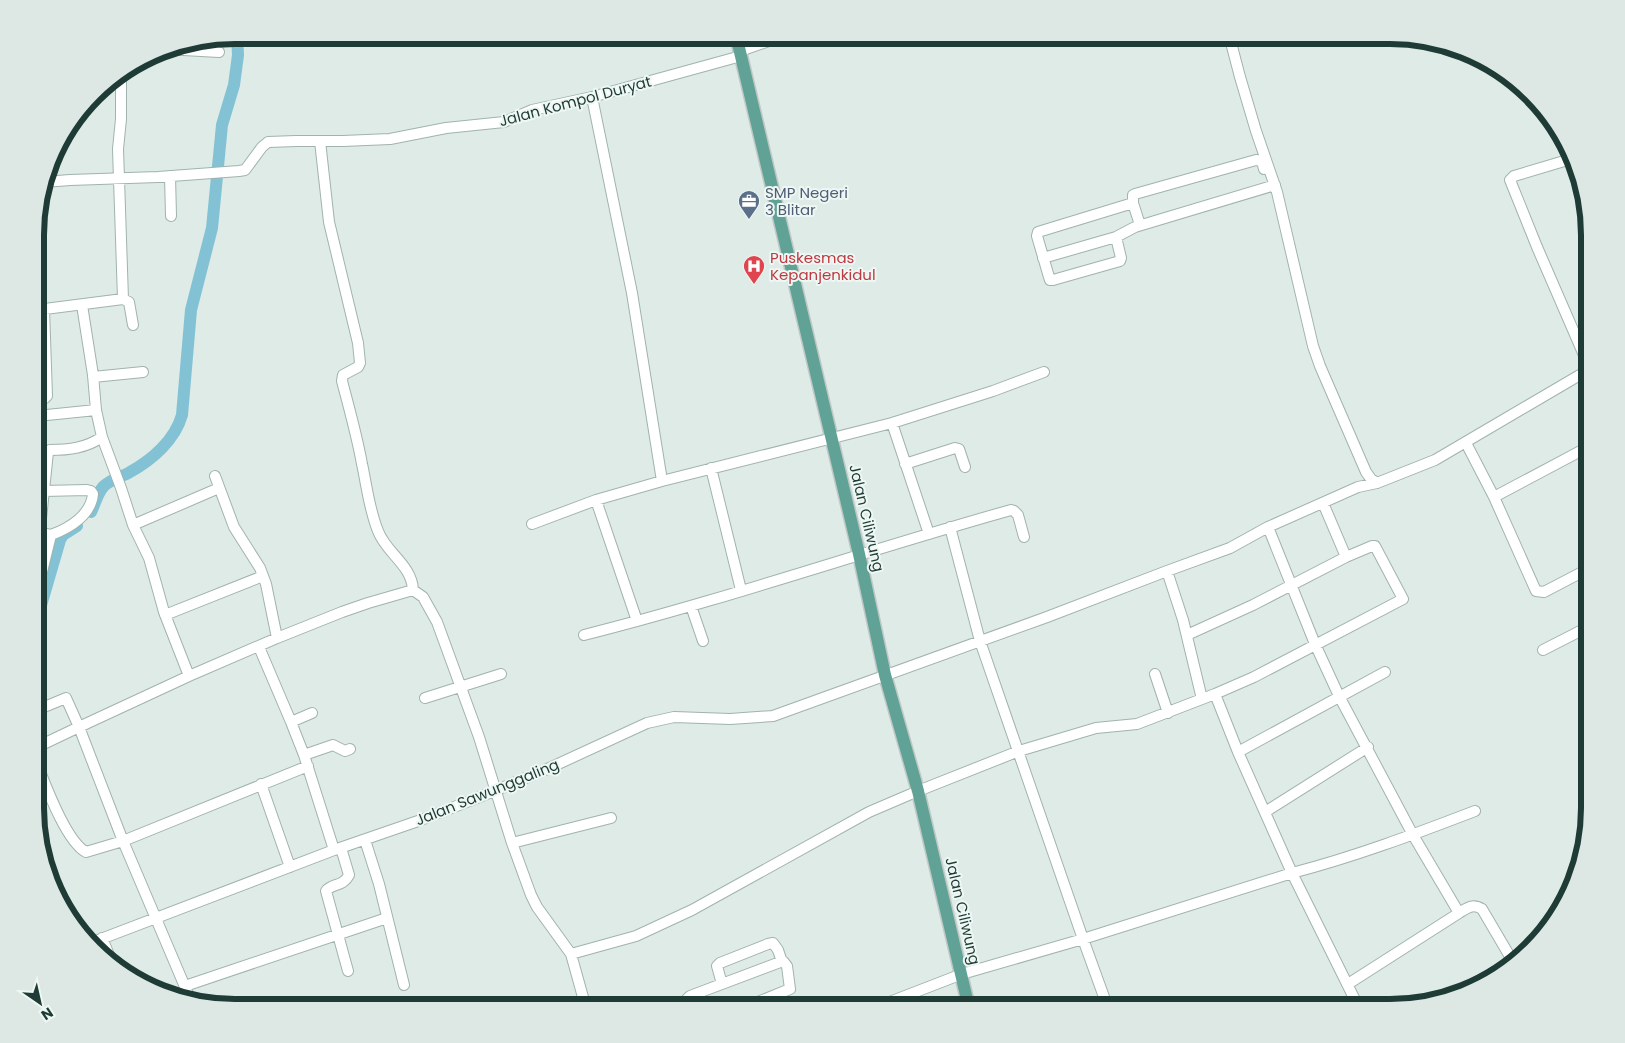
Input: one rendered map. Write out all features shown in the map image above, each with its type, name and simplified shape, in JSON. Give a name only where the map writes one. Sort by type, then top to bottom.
[{"type":"main road","name":"Jalan Ciliwung","points":[[738,44],[859,554],[885,675],[918,791],[967,999]]},
{"type":"street","name":"Jalan Kompol Duryat","points":[[51,182],[239,171],[245,170],[264,144],[296,140],[320,141],[390,138],[446,128],[504,122],[537,109],[592,97],[740,54],[764,44]]},
{"type":"street","points":[[1231,44],[1273,186],[1313,346],[1366,472],[1377,483]]},
{"type":"street","points":[[185,50],[219,52]]},
{"type":"street","points":[[121,82],[121,119],[118,149],[123,299]]},
{"type":"street","points":[[592,97],[632,293],[662,481]]},
{"type":"street","points":[[320,141],[329,222],[358,343],[360,363],[358,367],[343,375],[342,381],[362,462],[370,509],[384,544],[407,572],[413,590],[423,597],[437,622],[461,686],[512,843],[531,895],[537,907],[571,954],[584,999]]},
{"type":"street","points":[[1137,226],[1131,204],[1135,194],[1256,160],[1262,162],[1273,186]]},
{"type":"street","points":[[1566,160],[1514,176],[1510,180],[1581,348]]},
{"type":"street","points":[[170,176],[171,216]]},
{"type":"street","points":[[1043,258],[1116,237],[1137,226],[1273,186]]},
{"type":"street","points":[[1116,237],[1120,261],[1050,280],[1036,236],[1038,232],[1131,204]]},
{"type":"street","points":[[44,310],[123,299],[129,302],[132,325]]},
{"type":"street","points":[[82,305],[96,410],[102,437],[133,525],[149,558],[165,615],[189,676]]},
{"type":"street","points":[[44,359],[47,396],[44,398]]},
{"type":"street","points":[[93,377],[142,372]]},
{"type":"street","points":[[532,524],[596,500],[662,481],[892,424],[1044,372]]},
{"type":"street","name":"Jalan Sawunggaling","points":[[98,940],[337,849],[442,812],[545,770],[635,728],[660,719],[674,717],[730,719],[773,716],[1047,617],[1167,570],[1230,548],[1268,527],[1358,487],[1377,483],[1435,460],[1581,374]]},
{"type":"street","points":[[44,415],[96,410]]},
{"type":"street","points":[[892,424],[929,534]]},
{"type":"street","points":[[44,483],[48,452],[80,447],[102,437]]},
{"type":"street","points":[[1466,443],[1494,497],[1536,592],[1544,592],[1581,573]]},
{"type":"street","points":[[904,464],[955,448],[959,449],[965,467]]},
{"type":"street","points":[[1494,497],[1581,451]]},
{"type":"street","points":[[711,468],[741,590]]},
{"type":"street","points":[[1358,487],[1366,472]]},
{"type":"street","points":[[215,476],[234,527],[256,559],[263,576],[277,638]]},
{"type":"street","points":[[133,525],[220,488]]},
{"type":"street","points":[[44,491],[87,490],[93,494],[89,507],[79,520],[67,529],[52,535],[44,534]]},
{"type":"street","points":[[596,500],[637,622]]},
{"type":"street","points":[[1323,503],[1346,557]]},
{"type":"street","points":[[584,635],[637,622],[859,554],[1014,510],[1018,515],[1024,538]]},
{"type":"street","points":[[950,527],[980,641],[1105,999]]},
{"type":"street","points":[[1268,527],[1315,644],[1340,696],[1413,835],[1459,913]]},
{"type":"street","points":[[44,565],[52,535]]},
{"type":"street","points":[[571,954],[636,936],[692,910],[869,812],[918,791],[1019,751],[1096,728],[1137,724],[1168,713],[1254,677],[1403,599],[1374,546],[1346,557],[1253,605],[1186,634]]},
{"type":"street","points":[[1167,570],[1186,634],[1202,699]]},
{"type":"street","points":[[165,615],[263,576]]},
{"type":"street","points":[[44,744],[189,676],[277,638],[342,612],[413,590]]},
{"type":"street","points":[[691,606],[703,641]]},
{"type":"street","points":[[1543,650],[1581,631]]},
{"type":"street","points":[[259,647],[292,722],[337,849],[349,875],[341,884],[330,887],[326,891],[348,971]]},
{"type":"street","points":[[1238,752],[1385,672]]},
{"type":"street","points":[[425,698],[500,674]]},
{"type":"street","points":[[1155,674],[1168,713]]},
{"type":"street","points":[[1215,694],[1238,752],[1292,873],[1355,999]]},
{"type":"street","points":[[44,707],[66,698],[123,840],[188,994]]},
{"type":"street","points":[[292,722],[312,712]]},
{"type":"street","points":[[44,781],[54,806],[77,846],[86,852],[90,852],[261,784],[333,746],[345,751],[350,749]]},
{"type":"street","points":[[1265,812],[1368,747]]},
{"type":"street","points":[[261,784],[290,867]]},
{"type":"street","points":[[897,999],[962,974],[1083,939],[1292,873],[1349,857],[1475,811]]},
{"type":"street","points":[[512,843],[610,818]]},
{"type":"street","points":[[365,840],[379,884],[404,985]]},
{"type":"street","points":[[1348,984],[1472,905],[1477,905],[1482,909],[1510,957]]},
{"type":"street","points":[[185,986],[387,918]]},
{"type":"street","points":[[722,984],[717,966],[728,959],[772,943],[776,946],[782,962],[787,966],[790,989],[765,999]]},
{"type":"street","points":[[687,999],[690,996],[782,962]]},
{"type":"waterway","points":[[91,512],[103,487],[138,467],[162,448],[174,433],[182,415],[191,310],[212,228],[222,125],[234,85],[237,44]]},
{"type":"waterway","points":[[44,595],[60,540],[63,535],[77,526]]},
{"type":"place","name":"SMP Negeri 3 Blitar","points":[[749,220]]},
{"type":"place","name":"Puskesmas Kepanjenkidul","points":[[754,285]]}]
